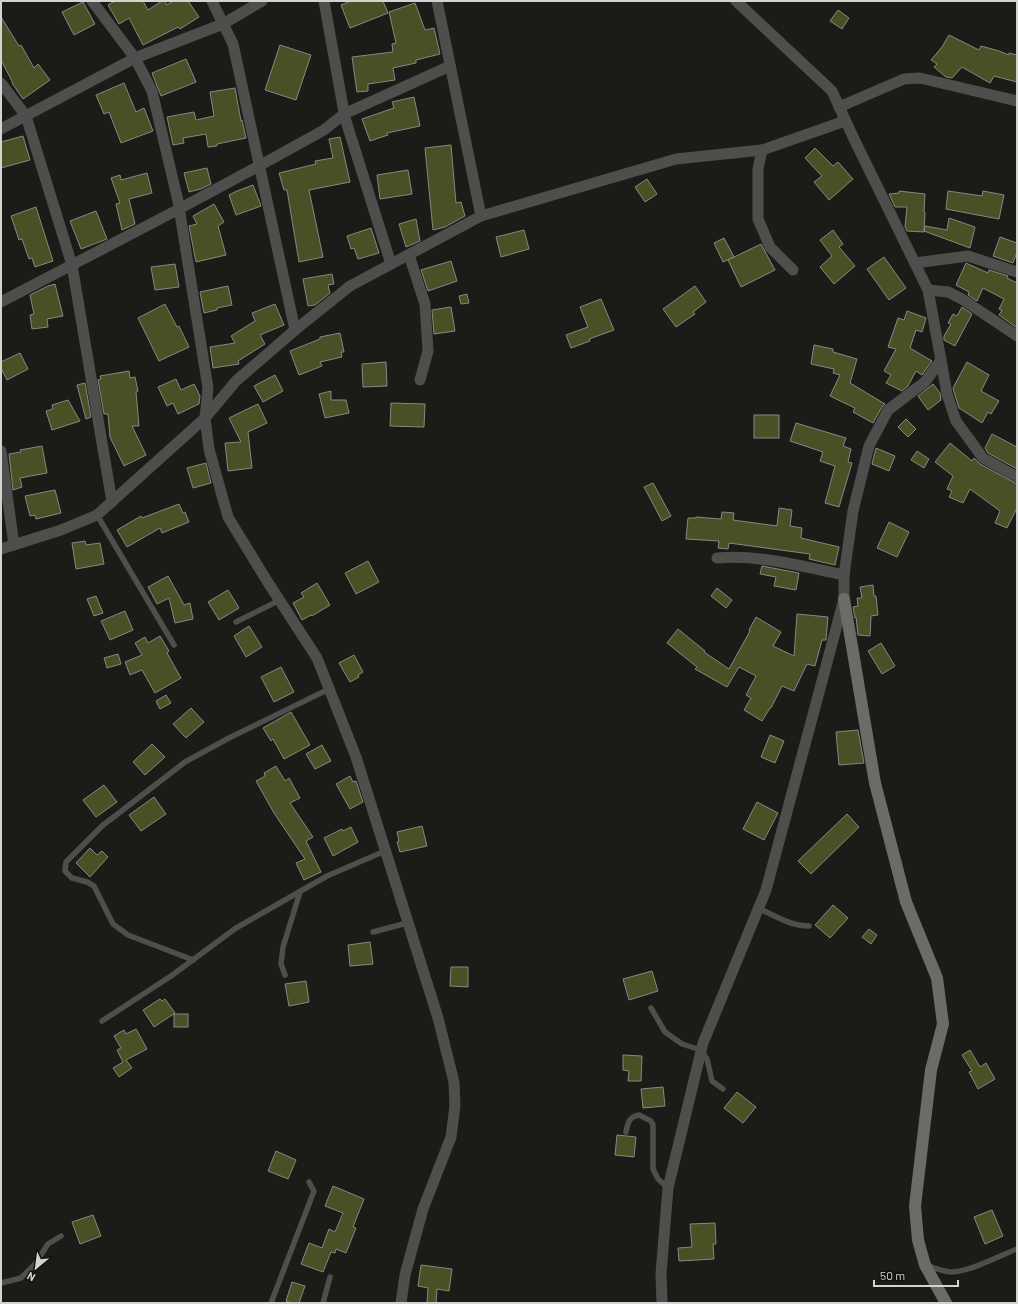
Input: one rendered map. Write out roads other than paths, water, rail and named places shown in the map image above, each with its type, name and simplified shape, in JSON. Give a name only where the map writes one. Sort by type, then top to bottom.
[{"type":"street","points":[[92,1],[136,58],[152,91],[179,209],[208,388],[205,418],[209,449],[228,517],[317,658],[356,757],[438,1018],[454,1082],[455,1106],[451,1137],[423,1208],[404,1275],[401,1303]]},
{"type":"street","points":[[212,1],[233,44],[295,330]]},
{"type":"street","points":[[1,130],[136,58],[223,24],[262,1]]},
{"type":"street","points":[[324,1],[344,114],[391,264]]},
{"type":"street","points":[[437,1],[481,216]]},
{"type":"street","points":[[736,1],[832,91],[845,121],[928,290],[947,394],[956,422],[983,458],[1017,477]]},
{"type":"street","points":[[1,302],[259,166],[324,130],[344,114],[450,66]]},
{"type":"street","points":[[839,107],[904,79],[920,78],[1017,101]]},
{"type":"street","points":[[1,83],[26,116],[72,265],[112,502]]},
{"type":"street","points":[[1,549],[61,530],[97,516],[205,418],[236,381],[295,330],[350,286],[481,216],[676,159],[762,150],[845,121]]},
{"type":"street","points":[[762,150],[758,169],[758,219],[770,247],[793,270]]},
{"type":"street","points":[[409,255],[425,304],[428,351],[420,380]]},
{"type":"street","points":[[915,263],[968,256],[1017,272]]},
{"type":"street","points":[[928,290],[948,292],[962,299],[1017,336]]},
{"type":"street","points":[[941,360],[925,382],[888,410],[869,446],[853,510],[844,574],[844,599],[875,783],[906,902],[937,978],[944,1024],[931,1070],[915,1206],[918,1240],[926,1265],[946,1303]]},
{"type":"street","points":[[1,451],[14,545]]},
{"type":"street","points":[[717,558],[727,557],[770,560],[844,574]]},
{"type":"street","points":[[662,1303],[661,1274],[668,1188],[703,1043],[766,890],[844,599]]},
{"type":"lane","points":[[97,516],[174,645]]},
{"type":"lane","points":[[236,622],[280,600]]},
{"type":"lane","points":[[193,960],[128,935],[112,924],[94,886],[87,882],[72,878],[65,871],[66,862],[102,826],[184,762],[329,689]]},
{"type":"lane","points":[[102,1021],[171,976],[236,928],[327,876],[385,851]]},
{"type":"lane","points":[[284,975],[280,964],[283,947],[300,892]]},
{"type":"lane","points":[[758,908],[787,922],[800,926],[809,926]]},
{"type":"lane","points":[[373,932],[407,923]]},
{"type":"lane","points":[[651,1008],[665,1032],[682,1044],[702,1050],[707,1059],[712,1081],[723,1089]]},
{"type":"lane","points":[[626,1132],[628,1121],[633,1116],[639,1115],[650,1121],[653,1125],[652,1169],[658,1179],[668,1188]]},
{"type":"lane","points":[[271,1303],[314,1191],[308,1182]]},
{"type":"lane","points":[[1,1283],[21,1278],[34,1264],[48,1244],[61,1236]]},
{"type":"lane","points":[[926,1265],[950,1272],[960,1271],[1017,1249]]},
{"type":"lane","points":[[323,1303],[330,1277]]}]
